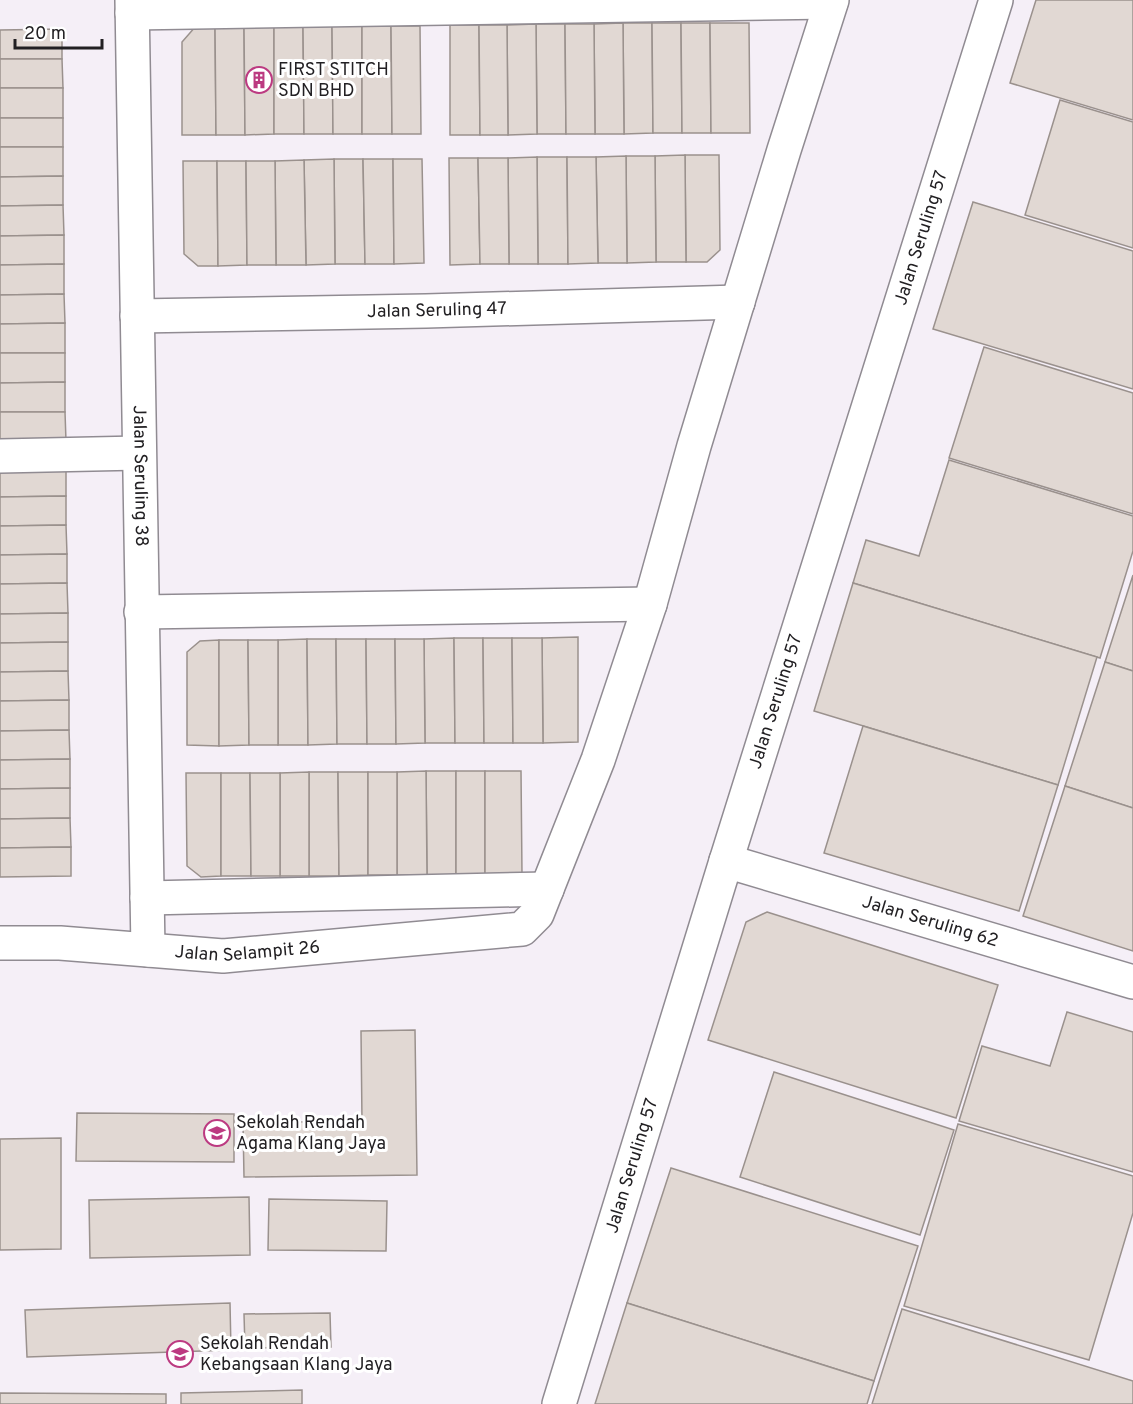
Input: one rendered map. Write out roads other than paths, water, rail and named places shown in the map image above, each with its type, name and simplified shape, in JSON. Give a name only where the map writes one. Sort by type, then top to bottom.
[{"type":"street","name":"Jalan Seruling 57","points":[[559,1404],[726,861],[996,0]]},
{"type":"street","points":[[132,6],[832,1],[694,446],[651,604],[598,759],[547,889],[147,898]]},
{"type":"street","name":"Jalan Seruling 38","points":[[132,6],[148,950]]},
{"type":"street","name":"Jalan Seruling 47","points":[[137,316],[738,302]]},
{"type":"street","points":[[0,456],[139,453]]},
{"type":"street","points":[[141,612],[651,604]]},
{"type":"street","name":"Jalan Seruling 62","points":[[726,861],[1133,982]]},
{"type":"street","name":"Jalan Selampit 26","points":[[0,943],[60,943],[223,956],[494,932],[522,929],[537,914],[547,889]]},
{"type":"place","name":"FIRST STITCH SDN BHD","points":[[259,80]]},
{"type":"place","name":"Sekolah Rendah Agama Klang Jaya","points":[[217,1133]]},
{"type":"place","name":"Sekolah Rendah Kebangsaan Klang Jaya","points":[[180,1354]]}]
